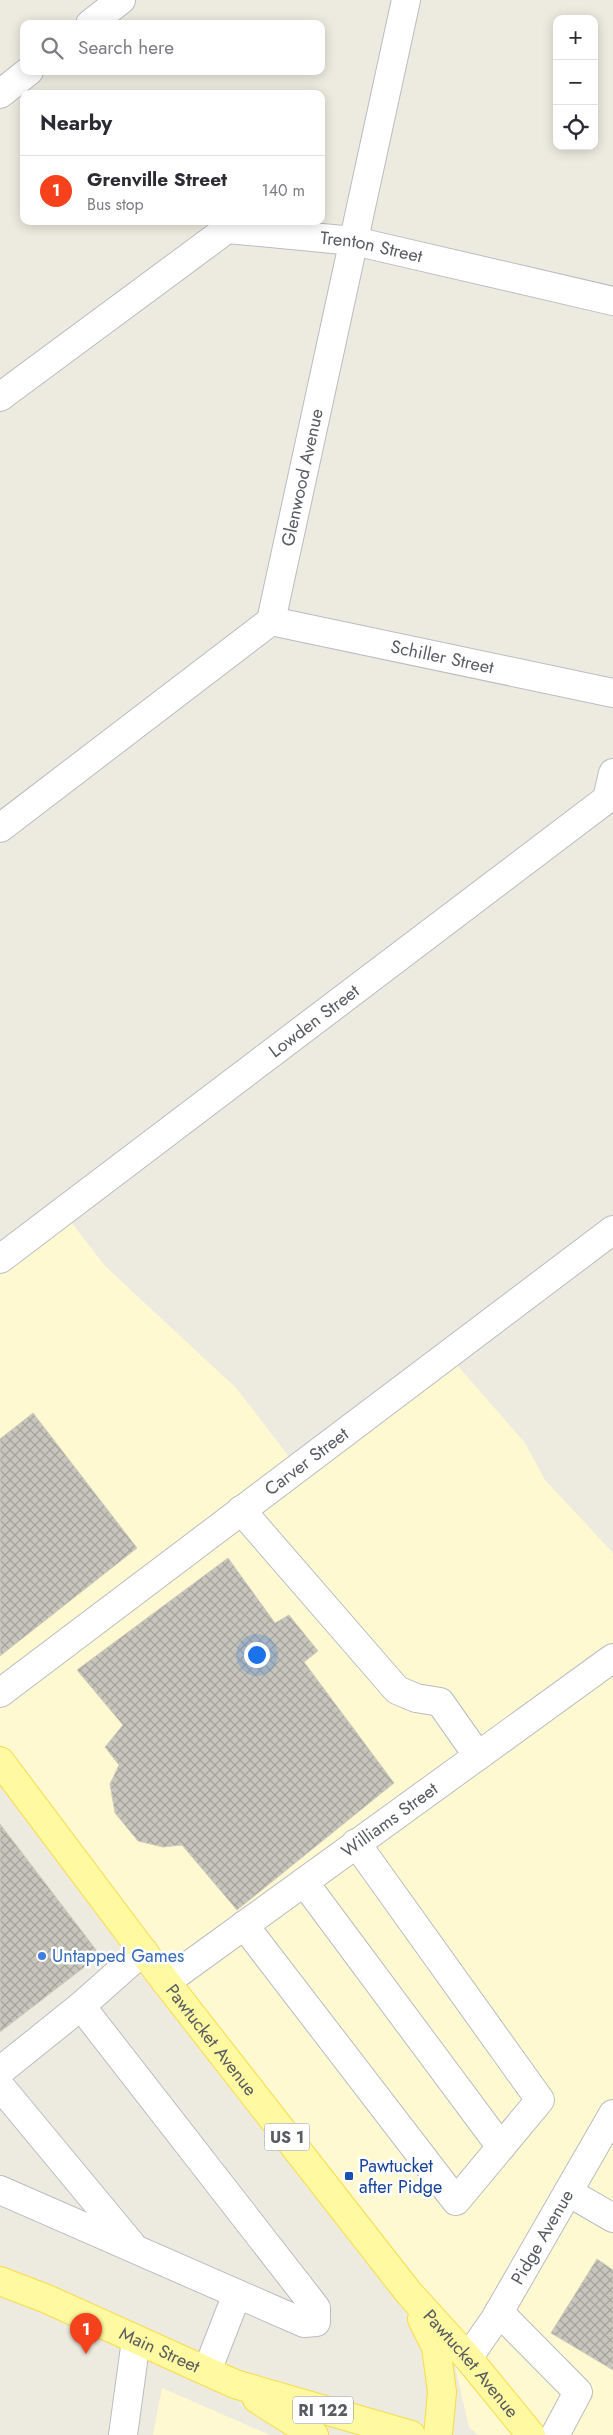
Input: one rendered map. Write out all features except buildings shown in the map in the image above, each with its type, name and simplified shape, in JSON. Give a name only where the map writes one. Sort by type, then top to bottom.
[{"type":"main road","name":"Pawtucket Avenue","points":[[0,1761],[142,1951],[409,2293],[468,2358],[531,2435]]},
{"type":"main road","name":"Main Street","points":[[0,2281],[47,2299],[235,2384],[411,2435]]},
{"type":"main road","name":"Pawtucket Avenue","points":[[409,2293],[436,2347],[442,2392],[438,2435]]},
{"type":"main road","name":"Main Street","points":[[235,2384],[295,2431]]},
{"type":"street","points":[[95,20],[121,0]]},
{"type":"street","name":"Glenwood Avenue","points":[[271,622],[406,0]]},
{"type":"street","points":[[0,94],[24,75]]},
{"type":"street","name":"Trenton Street","points":[[0,397],[227,229],[354,241],[613,301]]},
{"type":"street","points":[[0,828],[271,622]]},
{"type":"street","name":"Schiller Street","points":[[271,622],[613,694]]},
{"type":"street","name":"Lowden Street","points":[[0,1259],[607,799],[613,774]]},
{"type":"street","name":"Carver Street","points":[[0,1693],[613,1230]]},
{"type":"street","points":[[241,1510],[397,1690],[416,1698],[440,1702],[478,1756]]},
{"type":"street","name":"Williams Street","points":[[166,1982],[613,1658]]},
{"type":"street","points":[[244,1925],[456,2202],[540,2100],[356,1844]]},
{"type":"street","points":[[304,1882],[501,2148]]},
{"type":"street","points":[[0,2071],[81,2006],[142,1951]]},
{"type":"street","points":[[0,2190],[304,2323],[316,2322],[316,2308],[81,2006]]},
{"type":"street","points":[[0,2086],[135,2249]]},
{"type":"street","name":"Pidge Avenue","points":[[468,2358],[499,2312],[613,2114]]},
{"type":"street","points":[[568,2192],[613,2218]]},
{"type":"street","points":[[206,2372],[237,2294]]},
{"type":"street","points":[[499,2312],[578,2392],[555,2435]]},
{"type":"street","points":[[123,2435],[136,2340]]},
{"type":"shaded area","points":[[64,1213],[105,1266],[237,1389],[293,1462],[449,1356],[525,1443],[545,1480],[613,1553],[613,2435],[478,2435],[469,2427],[451,2349],[0,1745],[0,1255]]},
{"type":"shaded area","points":[[162,2388],[270,2435],[153,2435]]},
{"type":"place","name":"Untapped Games","points":[[42,1956]]},
{"type":"place","name":"Pawtucket after Pidge","points":[[349,2176]]},
{"type":"place","name":"Grenville Street","points":[[86,2354]]}]
